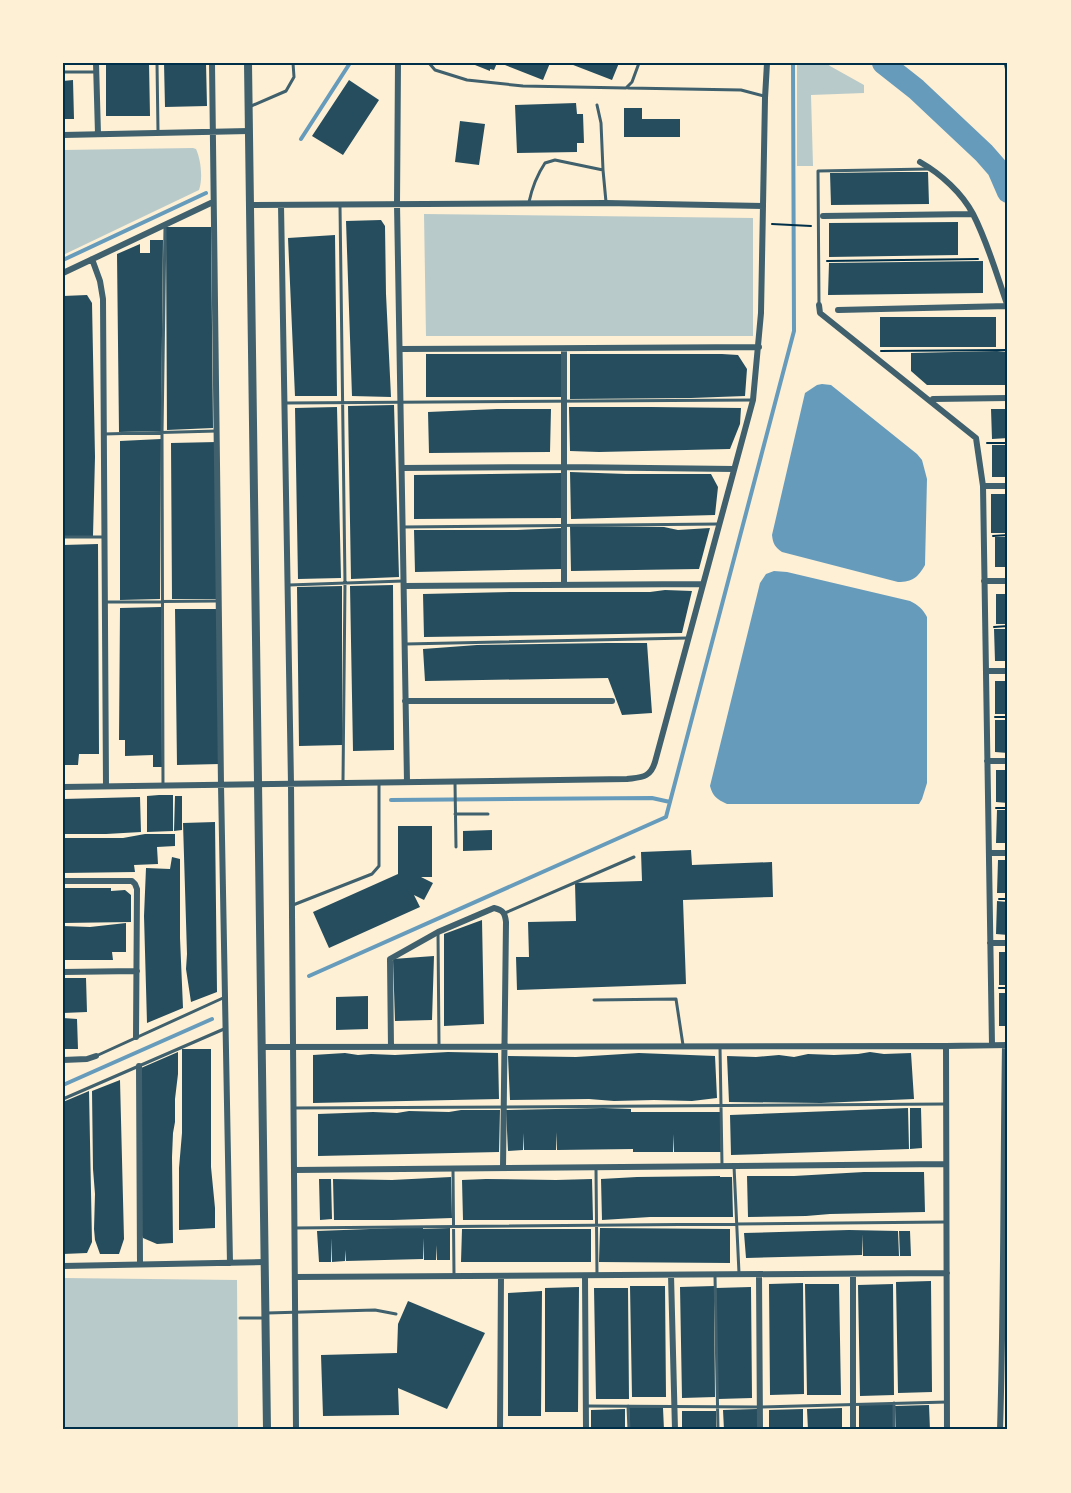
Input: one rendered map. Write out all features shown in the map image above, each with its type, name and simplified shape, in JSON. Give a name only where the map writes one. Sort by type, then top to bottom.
[{"type":"street","points":[[96,63],[98,134]]},
{"type":"street","points":[[212,63],[221,785],[230,1263]]},
{"type":"street","points":[[248,63],[267,1430]]},
{"type":"street","points":[[398,63],[397,204],[407,782]]},
{"type":"street","points":[[63,787],[627,778],[648,775],[658,752],[753,400],[762,313],[767,63]]},
{"type":"street","points":[[63,135],[249,131]]},
{"type":"street","points":[[837,310],[1008,306],[973,214],[963,199],[920,162]]},
{"type":"street","points":[[63,273],[213,202]]},
{"type":"street","points":[[250,206],[606,203],[763,206]]},
{"type":"street","points":[[281,205],[291,784],[296,1430]]},
{"type":"street","points":[[823,216],[973,214]]},
{"type":"street","points":[[92,260],[100,281],[103,299],[106,786]]},
{"type":"street","points":[[819,305],[819,313],[976,438],[983,486],[992,1045]]},
{"type":"street","points":[[400,348],[759,347]]},
{"type":"street","points":[[564,349],[564,584]]},
{"type":"street","points":[[933,399],[1008,398]]},
{"type":"street","points":[[402,468],[734,469]]},
{"type":"street","points":[[983,486],[1008,486]]},
{"type":"street","points":[[984,581],[1008,581]]},
{"type":"street","points":[[404,584],[703,584]]},
{"type":"street","points":[[986,671],[1008,671]]},
{"type":"street","points":[[405,701],[612,701]]},
{"type":"street","points":[[987,761],[1008,761]]},
{"type":"street","points":[[989,853],[1008,853]]},
{"type":"street","points":[[63,881],[132,881],[135,884],[137,889],[136,1037]]},
{"type":"street","points":[[391,1047],[390,959],[438,932],[494,908],[501,909],[505,913],[506,922],[503,1168]]},
{"type":"street","points":[[990,943],[1008,943]]},
{"type":"street","points":[[63,972],[136,971]]},
{"type":"street","points":[[261,1047],[1006,1045],[1005,1387],[1000,1430]]},
{"type":"street","points":[[946,1046],[947,1430]]},
{"type":"street","points":[[63,1060],[87,1059],[96,1056]]},
{"type":"street","points":[[139,1066],[140,1264]]},
{"type":"street","points":[[294,1170],[946,1164]]},
{"type":"street","points":[[63,1266],[265,1262]]},
{"type":"street","points":[[295,1277],[947,1273]]},
{"type":"street","points":[[759,1274],[760,1430]]},
{"type":"street","points":[[853,1430],[854,1274]]},
{"type":"street","points":[[671,1275],[675,1430]]},
{"type":"street","points":[[500,1430],[501,1276]]},
{"type":"street","points":[[585,1276],[586,1430]]},
{"type":"lane","points":[[157,63],[158,133]]},
{"type":"lane","points":[[249,107],[286,92],[294,77],[294,63]]},
{"type":"lane","points":[[429,63],[435,70],[467,80],[524,86],[741,90],[765,96]]},
{"type":"lane","points":[[626,88],[632,82],[639,63]]},
{"type":"lane","points":[[1005,63],[1008,75]]},
{"type":"lane","points":[[63,72],[97,71]]},
{"type":"lane","points":[[597,105],[601,123],[606,203]]},
{"type":"lane","points":[[529,204],[531,192],[544,163],[555,160],[603,170]]},
{"type":"lane","points":[[819,305],[818,171],[932,170]]},
{"type":"lane","points":[[340,204],[345,583],[343,783]]},
{"type":"lane","points":[[163,786],[162,433],[165,225]]},
{"type":"lane","points":[[284,403],[753,400]]},
{"type":"lane","points":[[104,434],[217,430]]},
{"type":"lane","points":[[403,527],[720,524]]},
{"type":"lane","points":[[63,537],[105,537]]},
{"type":"lane","points":[[287,585],[404,584]]},
{"type":"lane","points":[[105,602],[219,601]]},
{"type":"lane","points":[[404,644],[689,638]]},
{"type":"lane","points":[[455,781],[456,847]]},
{"type":"lane","points":[[292,905],[372,874],[379,866],[379,783]]},
{"type":"lane","points":[[455,814],[488,814]]},
{"type":"lane","points":[[505,913],[634,857]]},
{"type":"lane","points":[[438,932],[439,1047]]},
{"type":"lane","points":[[96,1056],[225,997]]},
{"type":"lane","points":[[594,1000],[676,999],[683,1047]]},
{"type":"lane","points":[[63,1099],[225,1028]]},
{"type":"lane","points":[[720,1047],[722,1166]]},
{"type":"lane","points":[[294,1108],[946,1104]]},
{"type":"lane","points":[[734,1166],[739,1274]]},
{"type":"lane","points":[[596,1167],[597,1275]]},
{"type":"lane","points":[[453,1168],[454,1276]]},
{"type":"lane","points":[[294,1228],[947,1222]]},
{"type":"lane","points":[[715,1275],[718,1430]]},
{"type":"lane","points":[[240,1317],[295,1312],[375,1310],[396,1314]]},
{"type":"lane","points":[[586,1407],[760,1407],[947,1402]]},
{"type":"lane","points":[[894,1403],[894,1430]]},
{"type":"lane","points":[[628,1406],[629,1430]]},
{"type":"path","points":[[763,224],[802,225]]},
{"type":"path","points":[[819,261],[978,259]]},
{"type":"path","points":[[867,351],[1008,350]]},
{"type":"path","points":[[976,443],[1008,443]]},
{"type":"path","points":[[984,536],[1008,535]]},
{"type":"path","points":[[985,627],[1008,626]]},
{"type":"shaded area","points":[[797,63],[827,63],[864,85],[864,93],[811,95],[813,166],[797,166]]},
{"type":"shaded area","points":[[193,148],[198,153],[200,164],[199,190],[63,255],[63,150]]},
{"type":"shaded area","points":[[424,214],[753,218],[753,336],[426,336]]},
{"type":"shaded area","points":[[63,1278],[237,1280],[238,1430],[63,1430]]},
{"type":"water","points":[[822,384],[831,385],[922,460],[927,479],[925,565],[911,580],[898,582],[782,552],[774,543],[772,535],[805,393]]},
{"type":"water","points":[[774,571],[787,572],[910,601],[927,617],[927,783],[919,804],[727,804],[714,795],[710,786],[760,583],[766,574]]},
{"type":"building","points":[[106,63],[149,63],[150,116],[106,116]]},
{"type":"building","points":[[164,63],[206,63],[207,106],[165,107]]},
{"type":"building","points":[[470,63],[497,63],[494,70],[490,69],[490,71]]},
{"type":"building","points":[[500,63],[550,63],[543,80]]},
{"type":"building","points":[[568,63],[619,63],[612,80]]},
{"type":"building","points":[[73,80],[74,119],[63,119],[63,81]]},
{"type":"building","points":[[349,80],[379,100],[343,155],[312,136]]},
{"type":"building","points":[[576,103],[577,114],[583,114],[584,143],[577,143],[577,152],[517,153],[515,105]]},
{"type":"building","points":[[624,108],[642,108],[642,119],[680,119],[680,137],[624,137]]},
{"type":"building","points":[[460,121],[485,124],[479,165],[455,162]]},
{"type":"building","points":[[928,172],[929,204],[831,205],[830,173]]},
{"type":"building","points":[[381,220],[385,226],[391,397],[352,396],[346,221]]},
{"type":"building","points":[[958,222],[958,255],[829,257],[829,223]]},
{"type":"building","points":[[166,227],[211,227],[213,428],[167,430]]},
{"type":"building","points":[[335,235],[337,396],[295,396],[288,238]]},
{"type":"building","points":[[150,240],[163,240],[161,431],[119,432],[117,254],[140,244],[140,253],[150,253]]},
{"type":"building","points":[[983,261],[983,293],[828,295],[829,263]]},
{"type":"building","points":[[87,295],[92,303],[95,457],[93,536],[63,536],[63,296]]},
{"type":"building","points":[[880,317],[996,317],[996,347],[880,347]]},
{"type":"building","points":[[1008,352],[1008,385],[927,385],[911,371],[911,353]]},
{"type":"building","points":[[426,354],[562,354],[561,397],[426,397]]},
{"type":"building","points":[[570,354],[738,355],[747,369],[745,396],[570,399]]},
{"type":"building","points":[[394,405],[399,577],[351,579],[348,406]]},
{"type":"building","points":[[337,407],[341,578],[298,579],[295,408]]},
{"type":"building","points":[[569,407],[741,408],[740,424],[730,449],[599,452],[570,451]]},
{"type":"building","points":[[551,409],[550,452],[429,453],[428,412]]},
{"type":"building","points":[[991,409],[1008,409],[1008,438],[992,439]]},
{"type":"building","points":[[161,439],[160,599],[120,600],[120,441]]},
{"type":"building","points":[[217,442],[217,599],[172,599],[171,443]]},
{"type":"building","points":[[992,445],[1008,445],[1008,477],[992,477]]},
{"type":"building","points":[[570,472],[711,474],[718,487],[715,515],[571,519]]},
{"type":"building","points":[[562,473],[562,518],[414,519],[414,475]]},
{"type":"building","points":[[991,494],[1008,494],[1008,533],[991,533]]},
{"type":"building","points":[[570,526],[664,527],[678,530],[710,528],[699,569],[571,571]]},
{"type":"building","points":[[562,528],[562,569],[415,572],[414,530]]},
{"type":"building","points":[[995,537],[1008,537],[1008,567],[995,567]]},
{"type":"building","points":[[98,544],[99,754],[79,754],[78,765],[63,765],[63,545]]},
{"type":"building","points":[[393,585],[394,750],[353,751],[350,586]]},
{"type":"building","points":[[342,586],[342,745],[299,746],[297,587]]},
{"type":"building","points":[[692,591],[682,633],[424,637],[423,594]]},
{"type":"building","points":[[996,594],[1008,594],[1008,624],[996,624]]},
{"type":"building","points":[[161,607],[162,767],[153,767],[153,755],[125,756],[125,740],[119,740],[120,608]]},
{"type":"building","points":[[175,609],[218,609],[220,764],[177,765]]},
{"type":"building","points":[[994,629],[1008,629],[1008,661],[995,661]]},
{"type":"building","points":[[647,643],[652,713],[622,715],[608,678],[425,681],[423,649],[477,645]]},
{"type":"building","points":[[995,681],[1008,681],[1008,714],[995,714]]},
{"type":"building","points":[[995,720],[1008,720],[1008,753],[995,752]]},
{"type":"building","points":[[996,770],[1008,770],[1008,803],[996,802]]},
{"type":"building","points":[[173,795],[173,831],[147,832],[147,796]]},
{"type":"building","points":[[175,796],[182,796],[182,830],[174,831]]},
{"type":"building","points":[[140,797],[141,832],[63,834],[63,799]]},
{"type":"building","points":[[997,810],[1008,810],[1008,843],[996,843]]},
{"type":"building","points":[[215,822],[217,992],[191,1002],[186,969],[183,823]]},
{"type":"building","points":[[398,826],[432,826],[432,877],[421,877],[433,883],[424,900],[414,895],[420,907],[329,948],[313,912],[398,874]]},
{"type":"building","points":[[492,830],[492,850],[463,851],[463,831]]},
{"type":"building","points":[[145,834],[175,834],[175,846],[157,847],[158,864],[134,865],[135,872],[63,873],[63,838],[123,838]]},
{"type":"building","points":[[691,850],[692,865],[772,862],[773,897],[683,900],[686,984],[517,990],[516,957],[529,957],[528,922],[576,921],[575,883],[642,881],[641,852]]},
{"type":"building","points":[[172,857],[180,859],[183,1008],[147,1023],[144,916],[146,868],[170,869]]},
{"type":"building","points":[[998,860],[1008,860],[1008,893],[997,893]]},
{"type":"building","points":[[63,888],[125,890],[131,895],[131,922],[63,923]]},
{"type":"building","points":[[997,901],[1008,902],[1008,935],[996,934]]},
{"type":"building","points":[[482,920],[484,1024],[444,1026],[444,934]]},
{"type":"building","points":[[126,923],[126,952],[112,952],[113,960],[63,960],[63,926],[90,927]]},
{"type":"building","points":[[999,952],[1008,952],[1008,985],[999,985]]},
{"type":"building","points":[[434,956],[432,1020],[395,1021],[393,959]]},
{"type":"building","points":[[63,978],[86,978],[87,1012],[63,1013]]},
{"type":"building","points":[[999,993],[1008,993],[1008,1026],[999,1026]]},
{"type":"building","points":[[368,996],[368,1029],[336,1030],[336,997]]},
{"type":"building","points":[[63,1018],[77,1019],[78,1049],[63,1049]]},
{"type":"building","points":[[182,1049],[211,1049],[211,1167],[215,1228],[179,1230]]},
{"type":"building","points":[[178,1052],[172,1157],[173,1243],[157,1244],[143,1238],[139,1228],[141,1068]]},
{"type":"building","points":[[448,1052],[498,1053],[499,1099],[313,1103],[313,1055],[345,1053],[395,1055]]},
{"type":"building","points":[[870,1052],[911,1053],[914,1099],[821,1103],[729,1102],[727,1056],[794,1057],[808,1054],[834,1055]]},
{"type":"building","points":[[639,1053],[715,1056],[717,1098],[692,1101],[510,1100],[508,1056],[576,1057]]},
{"type":"building","points":[[120,1080],[124,1239],[119,1254],[100,1254],[94,1229],[92,1091]]},
{"type":"building","points":[[89,1091],[92,1242],[87,1253],[63,1254],[63,1102]]},
{"type":"building","points":[[908,1108],[909,1149],[731,1155],[730,1115]]},
{"type":"building","points":[[910,1108],[921,1108],[922,1148],[910,1149]]},
{"type":"building","points":[[631,1109],[631,1112],[720,1112],[721,1152],[674,1152],[673,1134],[673,1152],[633,1152],[633,1149],[557,1150],[557,1132],[556,1150],[524,1150],[524,1133],[523,1150],[508,1151],[506,1110]]},
{"type":"building","points":[[500,1110],[499,1152],[318,1156],[318,1114]]},
{"type":"building","points":[[924,1172],[925,1212],[748,1217],[747,1176]]},
{"type":"building","points":[[451,1177],[452,1218],[334,1220],[333,1179],[392,1180]]},
{"type":"building","points":[[732,1177],[733,1217],[650,1217],[602,1220],[601,1179]]},
{"type":"building","points":[[319,1179],[331,1179],[332,1219],[320,1220]]},
{"type":"building","points":[[592,1179],[593,1220],[463,1220],[462,1180]]},
{"type":"building","points":[[423,1227],[423,1229],[450,1228],[450,1260],[437,1260],[437,1245],[436,1260],[424,1260],[423,1238],[423,1259],[346,1261],[345,1250],[345,1261],[332,1262],[331,1238],[331,1262],[319,1262],[317,1231]]},
{"type":"building","points":[[600,1228],[730,1229],[730,1263],[599,1262]]},
{"type":"building","points":[[462,1229],[591,1229],[591,1262],[461,1262]]},
{"type":"building","points":[[898,1231],[899,1256],[863,1256],[862,1234],[862,1255],[746,1258],[744,1233]]},
{"type":"building","points":[[899,1231],[910,1231],[911,1256],[900,1256]]},
{"type":"building","points":[[931,1281],[932,1392],[898,1393],[896,1282]]},
{"type":"building","points":[[803,1283],[804,1394],[770,1395],[769,1284]]},
{"type":"building","points":[[805,1284],[839,1284],[841,1395],[807,1395]]},
{"type":"building","points":[[893,1284],[894,1395],[860,1396],[858,1285]]},
{"type":"building","points":[[630,1286],[665,1286],[666,1397],[632,1397]]},
{"type":"building","points":[[714,1286],[715,1397],[682,1398],[680,1287]]},
{"type":"building","points":[[579,1287],[578,1412],[545,1412],[545,1288]]},
{"type":"building","points":[[751,1287],[752,1398],[718,1399],[716,1288]]},
{"type":"building","points":[[594,1288],[628,1288],[629,1399],[596,1399]]},
{"type":"building","points":[[542,1291],[541,1416],[508,1416],[508,1293]]},
{"type":"building","points":[[408,1301],[485,1333],[447,1409],[398,1388],[399,1415],[323,1416],[321,1355],[397,1353],[398,1324]]},
{"type":"building","points":[[859,1405],[893,1405],[893,1430],[859,1430]]},
{"type":"building","points":[[929,1405],[930,1430],[896,1430],[895,1406]]},
{"type":"building","points":[[629,1408],[663,1408],[664,1430],[630,1430]]},
{"type":"building","points":[[842,1408],[842,1430],[808,1430],[807,1409]]},
{"type":"building","points":[[625,1409],[625,1430],[591,1430],[591,1410]]},
{"type":"building","points":[[757,1409],[758,1430],[724,1430],[723,1410]]},
{"type":"building","points":[[803,1409],[803,1430],[769,1430],[769,1410]]},
{"type":"building","points":[[682,1411],[716,1411],[716,1430],[682,1430]]},
{"type":"waterway","points":[[301,139],[350,63]]},
{"type":"waterway","points":[[309,976],[666,817],[794,331],[793,63]]},
{"type":"waterway","points":[[883,63],[916,89],[984,153],[998,169],[1008,192]]},
{"type":"waterway","points":[[63,260],[206,193]]},
{"type":"waterway","points":[[391,800],[652,798],[670,802]]},
{"type":"waterway","points":[[63,1085],[212,1019]]}]
